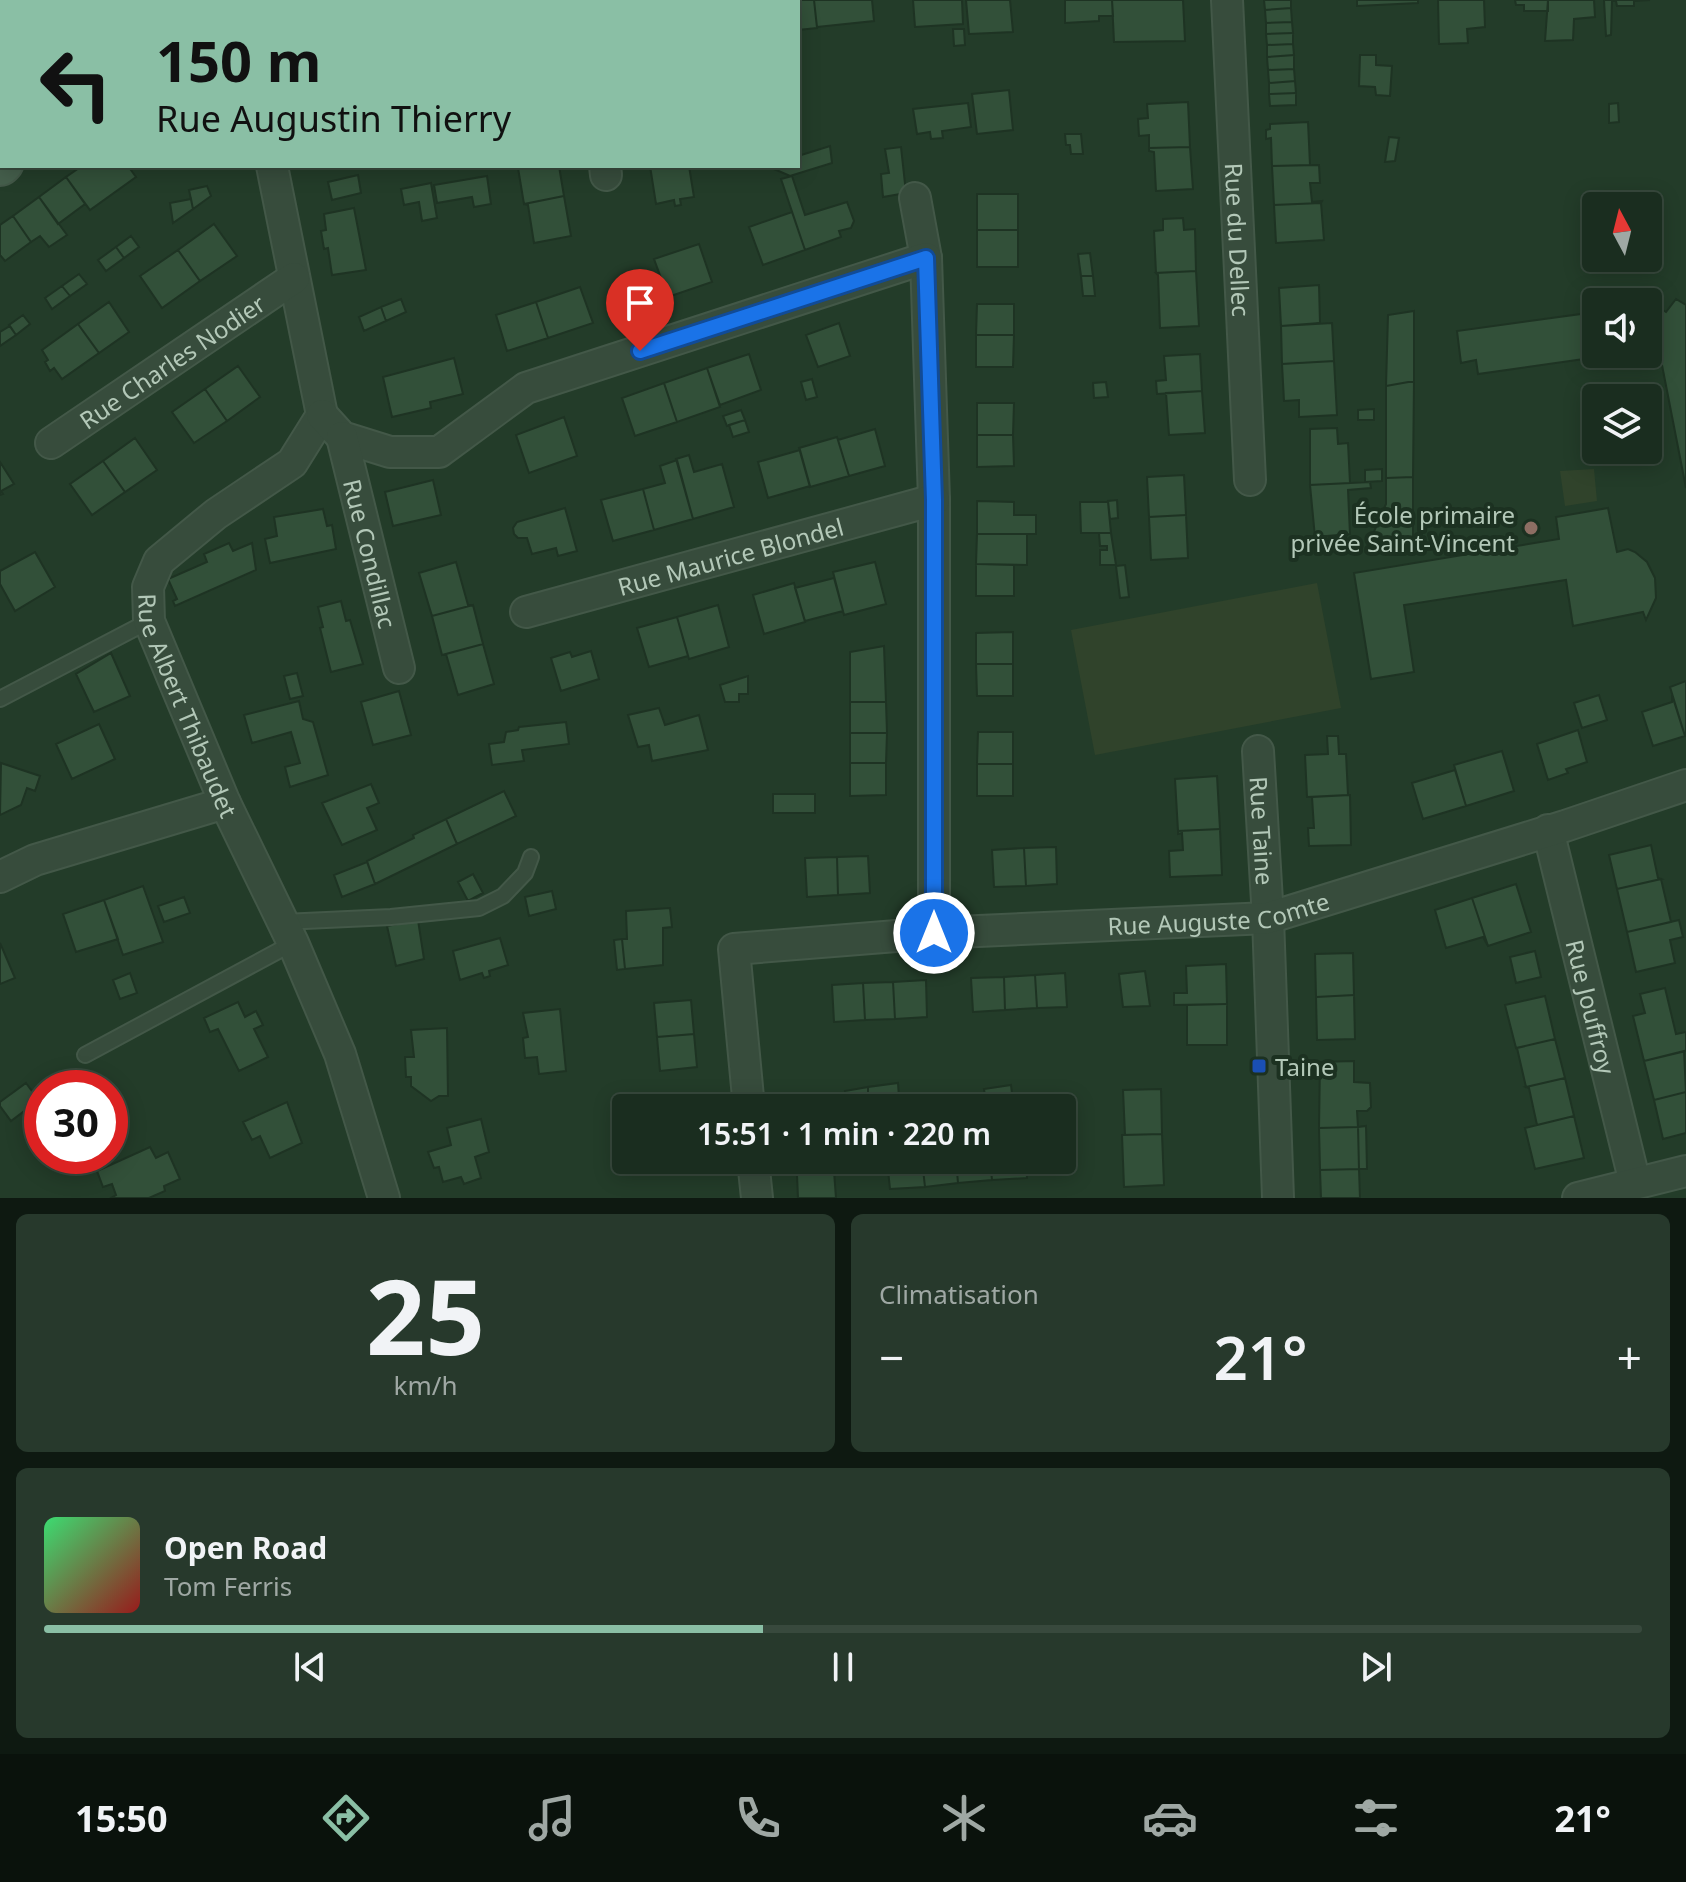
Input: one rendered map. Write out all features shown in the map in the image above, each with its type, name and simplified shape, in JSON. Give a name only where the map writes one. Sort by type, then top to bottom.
[{"type":"street","name":"Rue du Dellec","points":[[1227,0],[1250,480]]},
{"type":"street","points":[[272,168],[322,415],[342,437],[390,452],[439,452],[526,388],[926,258]]},
{"type":"street","points":[[915,198],[926,258],[934,500],[934,933]]},
{"type":"street","name":"Rue Charles Nodier","points":[[51,443],[294,278]]},
{"type":"street","name":"Rue Albert Thibaudet","points":[[322,415],[292,463],[216,514],[159,561],[148,587],[149,621],[225,803],[288,933],[340,1054],[384,1198]]},
{"type":"street","name":"Rue Condillac","points":[[342,437],[399,668]]},
{"type":"street","name":"Rue Maurice Blondel","points":[[526,612],[934,500]]},
{"type":"street","name":"Rue Taine","points":[[1258,751],[1268,918],[1278,1198]]},
{"type":"street","name":"Rue Auguste Comte","points":[[748,1094],[734,949],[934,933],[1268,918],[1686,785]]},
{"type":"street","points":[[0,877],[35,860],[225,803]]},
{"type":"street","name":"Rue Jouffroy","points":[[1548,830],[1635,1183]]},
{"type":"street","points":[[1578,1198],[1686,1171]]},
{"type":"street","points":[[754,1174],[757,1198]]},
{"type":"lane","points":[[0,699],[149,621]]},
{"type":"lane","points":[[85,1055],[288,933],[379,918],[479,908],[503,896],[525,873],[531,857]]},
{"type":"green space","points":[[1594,469],[1597,501],[1565,506],[1560,471]]},
{"type":"green space","points":[[1317,583],[1341,708],[1095,755],[1071,630]]},
{"type":"building","points":[[800,0],[814,0],[817,28],[800,30]]},
{"type":"building","points":[[814,0],[872,0],[874,21],[817,27]]},
{"type":"building","points":[[913,0],[962,0],[963,24],[915,27]]},
{"type":"building","points":[[966,0],[1010,0],[1013,32],[969,34]]},
{"type":"building","points":[[1065,0],[1112,0],[1113,16],[1099,16],[1099,21],[1065,23]]},
{"type":"building","points":[[1112,0],[1183,0],[1185,41],[1114,42]]},
{"type":"building","points":[[1264,0],[1291,0],[1291,8],[1265,10]]},
{"type":"building","points":[[1357,0],[1418,0],[1418,3],[1357,6]]},
{"type":"building","points":[[1438,0],[1484,0],[1485,27],[1467,29],[1468,43],[1439,44]]},
{"type":"building","points":[[1515,0],[1548,0],[1548,11],[1524,11],[1524,5],[1516,5]]},
{"type":"building","points":[[1548,0],[1594,0],[1595,17],[1574,19],[1573,40],[1545,41]]},
{"type":"building","points":[[1604,0],[1650,0],[1634,1],[1634,6],[1617,6],[1616,1],[1612,1],[1611,35],[1606,36]]},
{"type":"building","points":[[1291,8],[1292,22],[1266,23],[1265,10]]},
{"type":"building","points":[[1292,22],[1293,33],[1266,34],[1266,23]]},
{"type":"building","points":[[953,29],[964,29],[965,45],[954,46]]},
{"type":"building","points":[[1293,33],[1293,44],[1267,45],[1266,34]]},
{"type":"building","points":[[1293,44],[1294,55],[1267,57],[1267,45]]},
{"type":"building","points":[[1294,55],[1294,69],[1268,70],[1267,57]]},
{"type":"building","points":[[1360,55],[1376,55],[1376,65],[1392,66],[1390,96],[1376,95],[1375,87],[1359,86]]},
{"type":"building","points":[[1294,69],[1295,81],[1269,83],[1268,70]]},
{"type":"building","points":[[1295,81],[1296,93],[1269,94],[1269,83]]},
{"type":"building","points":[[1009,90],[1013,130],[977,134],[972,94]]},
{"type":"building","points":[[1296,93],[1296,105],[1270,106],[1269,94]]},
{"type":"building","points":[[1188,102],[1190,147],[1149,148],[1149,135],[1139,136],[1138,119],[1148,118],[1147,104]]},
{"type":"building","points":[[968,103],[971,127],[942,131],[943,138],[931,139],[930,132],[917,134],[913,109]]},
{"type":"building","points":[[1618,103],[1619,122],[1609,123],[1609,104]]},
{"type":"building","points":[[1308,122],[1310,165],[1272,166],[1271,138],[1266,139],[1270,124]]},
{"type":"building","points":[[1065,134],[1081,134],[1083,154],[1071,154]]},
{"type":"building","points":[[1389,137],[1399,138],[1395,161],[1385,162]]},
{"type":"building","points":[[830,146],[832,163],[790,176],[774,169],[800,168],[800,155]]},
{"type":"building","points":[[901,147],[906,193],[883,197],[881,174],[889,173],[885,149]]},
{"type":"building","points":[[1190,147],[1193,189],[1156,191],[1154,152],[1149,148]]},
{"type":"building","points":[[1319,165],[1320,183],[1310,183],[1312,202],[1321,203],[1274,205],[1272,166]]},
{"type":"building","points":[[79,168],[129,168],[136,177],[90,210],[66,177]]},
{"type":"building","points":[[518,168],[559,168],[564,196],[524,204]]},
{"type":"building","points":[[650,168],[689,168],[694,197],[680,199],[681,205],[675,206],[674,200],[656,204]]},
{"type":"building","points":[[358,175],[361,193],[332,200],[328,182]]},
{"type":"building","points":[[487,176],[491,204],[474,207],[472,197],[437,203],[434,185]]},
{"type":"building","points":[[792,176],[805,215],[847,202],[854,221],[851,228],[839,231],[841,237],[805,250],[781,179]]},
{"type":"building","points":[[66,177],[85,204],[58,224],[39,197]]},
{"type":"building","points":[[431,183],[437,218],[422,221],[419,202],[404,205],[401,189]]},
{"type":"building","points":[[207,186],[211,196],[193,209],[189,190]]},
{"type":"building","points":[[977,194],[1018,194],[1018,230],[977,230]]},
{"type":"building","points":[[564,196],[571,236],[534,243],[528,205],[524,204]]},
{"type":"building","points":[[39,197],[67,235],[49,247],[40,236],[31,242],[13,216]]},
{"type":"building","points":[[191,199],[193,209],[173,223],[170,203]]},
{"type":"building","points":[[1321,203],[1324,240],[1276,243],[1274,205]]},
{"type":"building","points":[[354,208],[366,270],[332,275],[328,248],[324,249],[321,231],[326,230],[324,214]]},
{"type":"building","points":[[792,212],[805,250],[763,265],[749,227]]},
{"type":"building","points":[[13,216],[31,242],[5,261],[0,255],[0,225]]},
{"type":"building","points":[[1183,218],[1184,230],[1195,229],[1196,271],[1156,273],[1154,231],[1163,230],[1163,219]]},
{"type":"building","points":[[214,224],[237,256],[200,281],[178,250]]},
{"type":"building","points":[[977,230],[1018,230],[1018,267],[977,267]]},
{"type":"building","points":[[131,236],[139,247],[124,258],[116,247]]},
{"type":"building","points":[[699,244],[712,282],[668,297],[654,259]]},
{"type":"building","points":[[116,247],[124,258],[106,271],[98,260]]},
{"type":"building","points":[[178,250],[200,281],[162,308],[140,276]]},
{"type":"building","points":[[1090,253],[1093,276],[1081,276],[1078,254]]},
{"type":"building","points":[[1196,271],[1199,326],[1160,328],[1156,273]]},
{"type":"building","points":[[79,274],[87,284],[70,296],[62,286]]},
{"type":"building","points":[[1081,276],[1093,276],[1095,296],[1083,296]]},
{"type":"building","points":[[1319,285],[1320,323],[1281,326],[1279,288]]},
{"type":"building","points":[[62,286],[70,296],[52,309],[45,298]]},
{"type":"building","points":[[580,287],[593,323],[548,338],[536,302]]},
{"type":"building","points":[[401,299],[406,312],[386,321],[381,307]]},
{"type":"building","points":[[1676,299],[1686,305],[1686,488],[1662,365],[1662,310],[1666,312]]},
{"type":"building","points":[[109,302],[129,332],[99,353],[78,324]]},
{"type":"building","points":[[536,302],[548,338],[507,351],[496,315]]},
{"type":"building","points":[[977,304],[1014,304],[1014,335],[976,335]]},
{"type":"building","points":[[381,307],[386,321],[364,331],[359,317]]},
{"type":"building","points":[[1414,311],[1414,381],[1386,386],[1388,315]]},
{"type":"building","points":[[1582,314],[1582,359],[1478,374],[1476,360],[1461,363],[1457,331]]},
{"type":"building","points":[[23,315],[30,324],[16,335],[9,325]]},
{"type":"building","points":[[839,323],[850,356],[818,367],[806,335]]},
{"type":"building","points":[[1332,323],[1334,361],[1282,364],[1281,326]]},
{"type":"building","points":[[78,324],[99,353],[62,379],[54,368],[50,371],[42,350]]},
{"type":"building","points":[[10,326],[16,335],[0,346],[0,332]]},
{"type":"building","points":[[976,335],[1014,335],[1013,367],[976,367]]},
{"type":"building","points":[[749,354],[761,390],[720,405],[707,368]]},
{"type":"building","points":[[1200,354],[1202,391],[1157,394],[1156,381],[1166,380],[1164,356]]},
{"type":"building","points":[[454,358],[463,394],[430,402],[431,408],[392,417],[383,377]]},
{"type":"building","points":[[1334,361],[1337,415],[1299,417],[1299,400],[1284,401],[1282,364]]},
{"type":"building","points":[[238,366],[260,397],[227,421],[205,389]]},
{"type":"building","points":[[707,368],[720,407],[677,422],[664,383]]},
{"type":"building","points":[[812,379],[817,397],[806,400],[801,382]]},
{"type":"building","points":[[1414,381],[1413,477],[1386,478],[1386,386]]},
{"type":"building","points":[[1106,382],[1108,397],[1094,398],[1093,383]]},
{"type":"building","points":[[664,383],[677,422],[635,436],[622,398]]},
{"type":"building","points":[[205,389],[227,421],[194,443],[172,412]]},
{"type":"building","points":[[1202,391],[1205,433],[1169,435],[1166,393]]},
{"type":"building","points":[[977,403],[1014,403],[1013,435],[977,435]]},
{"type":"building","points":[[1374,409],[1374,420],[1358,420],[1358,410]]},
{"type":"building","points":[[741,410],[745,420],[727,426],[723,416]]},
{"type":"building","points":[[564,417],[577,456],[529,473],[516,435]]},
{"type":"building","points":[[745,420],[749,432],[733,437],[729,425]]},
{"type":"building","points":[[1337,428],[1338,444],[1348,443],[1350,483],[1310,485],[1310,429]]},
{"type":"building","points":[[875,429],[885,466],[849,476],[838,440]]},
{"type":"building","points":[[977,435],[1013,435],[1014,466],[977,467]]},
{"type":"building","points":[[837,437],[849,476],[810,487],[799,448]]},
{"type":"building","points":[[135,438],[157,470],[125,492],[103,461]]},
{"type":"building","points":[[800,450],[810,486],[768,498],[758,462]]},
{"type":"building","points":[[689,455],[694,472],[722,464],[734,507],[693,519],[676,459]]},
{"type":"building","points":[[677,460],[693,519],[654,530],[643,489],[665,483],[660,466]]},
{"type":"building","points":[[103,461],[125,492],[92,515],[70,484]]},
{"type":"building","points":[[0,462],[14,484],[1,491],[3,494],[0,495]]},
{"type":"building","points":[[1382,469],[1382,481],[1365,482],[1365,470]]},
{"type":"building","points":[[1184,475],[1186,515],[1149,517],[1147,477]]},
{"type":"building","points":[[1413,477],[1413,544],[1366,550],[1386,504],[1386,478]]},
{"type":"building","points":[[433,480],[441,515],[393,526],[385,492]]},
{"type":"building","points":[[1370,482],[1371,488],[1348,490],[1350,534],[1315,537],[1310,485]]},
{"type":"building","points":[[643,489],[654,530],[613,541],[601,500]]},
{"type":"building","points":[[1117,500],[1118,518],[1110,519],[1108,501]]},
{"type":"building","points":[[977,501],[1014,502],[1014,515],[1036,515],[1036,534],[977,534]]},
{"type":"building","points":[[1080,502],[1108,502],[1111,533],[1081,533]]},
{"type":"building","points":[[565,508],[577,551],[558,556],[556,548],[532,554],[527,538],[518,538],[514,534],[513,528],[517,522]]},
{"type":"building","points":[[1608,508],[1617,552],[1628,549],[1635,552],[1647,562],[1655,578],[1656,598],[1646,620],[1643,612],[1573,626],[1566,580],[1404,605],[1414,672],[1371,679],[1354,573],[1559,539],[1556,517]]},
{"type":"building","points":[[323,509],[327,526],[332,525],[336,549],[270,563],[265,539],[277,536],[274,517]]},
{"type":"building","points":[[1186,515],[1188,558],[1151,560],[1149,517]]},
{"type":"building","points":[[1099,533],[1111,533],[1116,565],[1100,565],[1100,550],[1107,550],[1107,546],[1100,546]]},
{"type":"building","points":[[977,534],[1027,534],[1027,565],[976,564]]},
{"type":"building","points":[[229,543],[233,551],[252,543],[256,570],[175,606],[173,601],[177,599],[168,579],[207,562],[204,554]]},
{"type":"building","points":[[35,552],[55,587],[15,611],[0,584],[0,571]]},
{"type":"building","points":[[456,562],[468,605],[473,605],[432,616],[419,573]]},
{"type":"building","points":[[875,562],[886,604],[844,615],[833,572]]},
{"type":"building","points":[[976,564],[1014,565],[1014,596],[976,596]]},
{"type":"building","points":[[1125,565],[1129,597],[1120,598],[1116,566]]},
{"type":"building","points":[[834,578],[843,611],[805,621],[795,588]]},
{"type":"building","points":[[794,583],[805,622],[764,634],[753,595]]},
{"type":"building","points":[[341,601],[363,664],[331,672],[318,607]]},
{"type":"building","points":[[473,605],[483,644],[442,655],[432,616]]},
{"type":"building","points":[[718,605],[729,647],[689,659],[677,617]]},
{"type":"building","points":[[677,617],[688,656],[649,667],[637,628]]},
{"type":"building","points":[[1013,632],[1013,664],[976,664],[976,633]]},
{"type":"building","points":[[483,644],[494,684],[458,695],[446,654]]},
{"type":"building","points":[[884,646],[886,702],[850,702],[850,652]]},
{"type":"building","points":[[591,651],[599,679],[561,691],[551,658],[570,652],[572,657]]},
{"type":"building","points":[[111,653],[130,696],[94,712],[76,674]]},
{"type":"building","points":[[976,664],[1013,664],[1013,696],[977,696]]},
{"type":"building","points":[[297,673],[303,696],[290,699],[284,676]]},
{"type":"building","points":[[748,676],[748,694],[739,694],[739,702],[725,702],[720,685]]},
{"type":"building","points":[[1686,681],[1686,736],[1685,736],[1670,687]]},
{"type":"building","points":[[399,691],[411,735],[373,745],[361,702]]},
{"type":"building","points":[[1599,695],[1607,720],[1582,728],[1574,703]]},
{"type":"building","points":[[1672,695],[1685,736],[1653,746],[1642,712],[1672,702]]},
{"type":"building","points":[[299,701],[303,719],[313,722],[328,775],[290,787],[285,767],[300,763],[291,732],[252,743],[244,715]]},
{"type":"building","points":[[850,702],[886,702],[887,733],[850,733]]},
{"type":"building","points":[[659,708],[665,725],[699,715],[708,750],[652,761],[649,745],[638,747],[628,715]]},
{"type":"building","points":[[566,722],[569,744],[522,750],[524,761],[492,765],[489,744],[504,742],[506,732],[518,730],[519,727]]},
{"type":"building","points":[[99,724],[115,759],[72,779],[56,744]]},
{"type":"building","points":[[1578,730],[1587,762],[1566,769],[1568,773],[1548,780],[1537,744]]},
{"type":"building","points":[[978,732],[1013,732],[1013,764],[977,764]]},
{"type":"building","points":[[850,733],[887,733],[886,763],[850,763]]},
{"type":"building","points":[[1327,736],[1338,736],[1339,754],[1346,754],[1348,795],[1307,797],[1305,755],[1328,754]]},
{"type":"building","points":[[1502,751],[1514,791],[1466,806],[1454,765]]},
{"type":"building","points":[[1,763],[40,776],[35,791],[27,788],[21,805],[0,815]]},
{"type":"building","points":[[850,763],[886,763],[886,795],[850,796]]},
{"type":"building","points":[[977,764],[1013,764],[1013,796],[977,796]]},
{"type":"building","points":[[1455,770],[1466,806],[1423,819],[1412,783]]},
{"type":"building","points":[[1217,776],[1220,829],[1178,831],[1175,779]]},
{"type":"building","points":[[371,784],[379,803],[367,808],[377,830],[342,845],[322,803]]},
{"type":"building","points":[[504,791],[516,816],[457,844],[446,819]]},
{"type":"building","points":[[773,794],[815,794],[815,813],[773,813]]},
{"type":"building","points":[[1350,795],[1351,845],[1309,846],[1308,828],[1314,828],[1312,797]]},
{"type":"building","points":[[446,819],[457,844],[375,884],[367,861]]},
{"type":"building","points":[[1220,829],[1222,875],[1170,877],[1169,851],[1183,850],[1182,833],[1178,834],[1178,831]]},
{"type":"building","points":[[1651,845],[1658,878],[1661,879],[1617,889],[1609,855]]},
{"type":"building","points":[[1056,847],[1057,884],[1026,886],[1024,848]]},
{"type":"building","points":[[1024,848],[1026,886],[994,887],[992,850]]},
{"type":"building","points":[[868,856],[870,893],[838,895],[837,857]]},
{"type":"building","points":[[837,857],[838,895],[807,897],[805,858]]},
{"type":"building","points":[[367,862],[375,884],[342,897],[334,875]]},
{"type":"building","points":[[473,874],[483,893],[468,901],[458,882]]},
{"type":"building","points":[[1661,879],[1671,922],[1627,932],[1617,889]]},
{"type":"building","points":[[1516,884],[1531,932],[1488,946],[1472,898]]},
{"type":"building","points":[[143,886],[163,942],[123,955],[104,900]]},
{"type":"building","points":[[552,891],[556,909],[529,916],[525,897]]},
{"type":"building","points":[[184,897],[190,913],[164,922],[158,906]]},
{"type":"building","points":[[1472,898],[1488,946],[1483,937],[1446,948],[1435,910]]},
{"type":"building","points":[[104,900],[118,939],[76,952],[63,914]]},
{"type":"building","points":[[670,908],[672,927],[663,928],[663,965],[625,969],[622,939],[627,939],[626,911]]},
{"type":"building","points":[[418,920],[424,959],[396,966],[387,926]]},
{"type":"building","points":[[1679,920],[1683,937],[1670,940],[1675,963],[1636,972],[1627,932]]},
{"type":"building","points":[[500,938],[508,965],[489,971],[490,976],[484,978],[482,973],[460,980],[453,951]]},
{"type":"building","points":[[622,939],[625,969],[617,970],[614,940]]},
{"type":"building","points":[[0,943],[15,978],[0,984]]},
{"type":"building","points":[[1535,951],[1541,977],[1516,983],[1510,957]]},
{"type":"building","points":[[1353,953],[1354,995],[1316,997],[1315,954]]},
{"type":"building","points":[[1226,964],[1227,1004],[1174,1005],[1174,993],[1187,993],[1186,966]]},
{"type":"building","points":[[1145,971],[1150,1006],[1123,1007],[1119,974]]},
{"type":"building","points":[[130,973],[137,993],[120,999],[113,980]]},
{"type":"building","points":[[1065,973],[1067,1007],[1037,1008],[1035,975]]},
{"type":"building","points":[[1035,975],[1037,1008],[1005,1010],[1004,977]]},
{"type":"building","points":[[1004,977],[1005,1010],[973,1012],[971,978]]},
{"type":"building","points":[[926,980],[927,1017],[895,1019],[893,982]]},
{"type":"building","points":[[893,982],[895,1019],[865,1020],[863,983]]},
{"type":"building","points":[[863,983],[865,1020],[834,1022],[832,985]]},
{"type":"building","points":[[1665,988],[1676,1034],[1686,1032],[1686,1051],[1644,1061],[1633,1016],[1645,1013],[1640,994]]},
{"type":"building","points":[[1354,995],[1355,1039],[1317,1040],[1316,997]]},
{"type":"building","points":[[1545,996],[1555,1039],[1516,1048],[1505,1005]]},
{"type":"building","points":[[691,1000],[694,1034],[657,1037],[654,1003]]},
{"type":"building","points":[[238,1002],[245,1017],[256,1011],[263,1025],[254,1029],[268,1057],[239,1071],[218,1029],[210,1032],[204,1018]]},
{"type":"building","points":[[1227,1004],[1227,1045],[1187,1045],[1187,1005]]},
{"type":"building","points":[[560,1009],[566,1071],[539,1074],[537,1057],[525,1058],[523,1038],[528,1037],[523,1013]]},
{"type":"building","points":[[447,1028],[448,1096],[439,1096],[431,1101],[411,1086],[411,1077],[406,1077],[405,1057],[414,1057],[411,1030]]},
{"type":"building","points":[[694,1034],[697,1067],[660,1071],[657,1037]]},
{"type":"building","points":[[1555,1039],[1565,1078],[1526,1087],[1517,1048]]},
{"type":"building","points":[[1684,1051],[1686,1092],[1654,1100],[1644,1061]]},
{"type":"building","points":[[1354,1061],[1354,1082],[1370,1083],[1371,1107],[1367,1111],[1357,1111],[1358,1127],[1319,1128],[1320,1062]]},
{"type":"building","points":[[1565,1078],[1574,1116],[1537,1125],[1529,1088],[1526,1087]]},
{"type":"building","points":[[898,1083],[899,1094],[868,1094],[868,1087]]},
{"type":"building","points":[[24,1084],[24,1114],[11,1121],[0,1102]]},
{"type":"building","points":[[1011,1085],[1012,1094],[985,1094],[984,1089]]},
{"type":"building","points":[[868,1087],[868,1094],[846,1094],[845,1091]]},
{"type":"building","points":[[1161,1089],[1162,1134],[1125,1135],[1123,1090]]},
{"type":"building","points":[[1686,1092],[1686,1133],[1663,1139],[1654,1100]]},
{"type":"building","points":[[287,1102],[302,1143],[270,1158],[260,1136],[252,1140],[243,1122]]},
{"type":"building","points":[[1574,1116],[1584,1158],[1535,1169],[1525,1128]]},
{"type":"building","points":[[481,1119],[489,1152],[475,1157],[481,1178],[464,1184],[461,1177],[443,1182],[439,1167],[434,1168],[428,1152],[451,1145],[447,1128]]},
{"type":"building","points":[[1366,1126],[1367,1169],[1359,1169],[1358,1127]]},
{"type":"building","points":[[1358,1127],[1359,1169],[1320,1170],[1319,1128]]},
{"type":"building","points":[[1162,1134],[1164,1185],[1124,1187],[1122,1135]]},
{"type":"building","points":[[150,1147],[156,1158],[168,1152],[180,1179],[149,1198],[111,1198],[116,1195],[112,1184],[103,1187],[98,1174],[128,1174],[128,1157]]},
{"type":"building","points":[[1359,1169],[1360,1198],[1321,1198],[1320,1170]]},
{"type":"building","points":[[834,1174],[836,1198],[798,1198],[797,1175]]},
{"type":"building","points":[[888,1174],[924,1174],[925,1187],[890,1189]]},
{"type":"building","points":[[924,1174],[957,1174],[958,1183],[925,1187]]},
{"type":"building","points":[[957,1174],[991,1174],[992,1180],[958,1183]]},
{"type":"building","points":[[991,1174],[1027,1174],[1027,1178],[992,1180]]},
{"type":"place","name":"École primaire privée Saint-Vincent","points":[[1531,528]]},
{"type":"place","name":"Taine","points":[[1259,1066]]},
{"type":"route","points":[[640,351],[926,258],[934,500],[934,933]]}]
